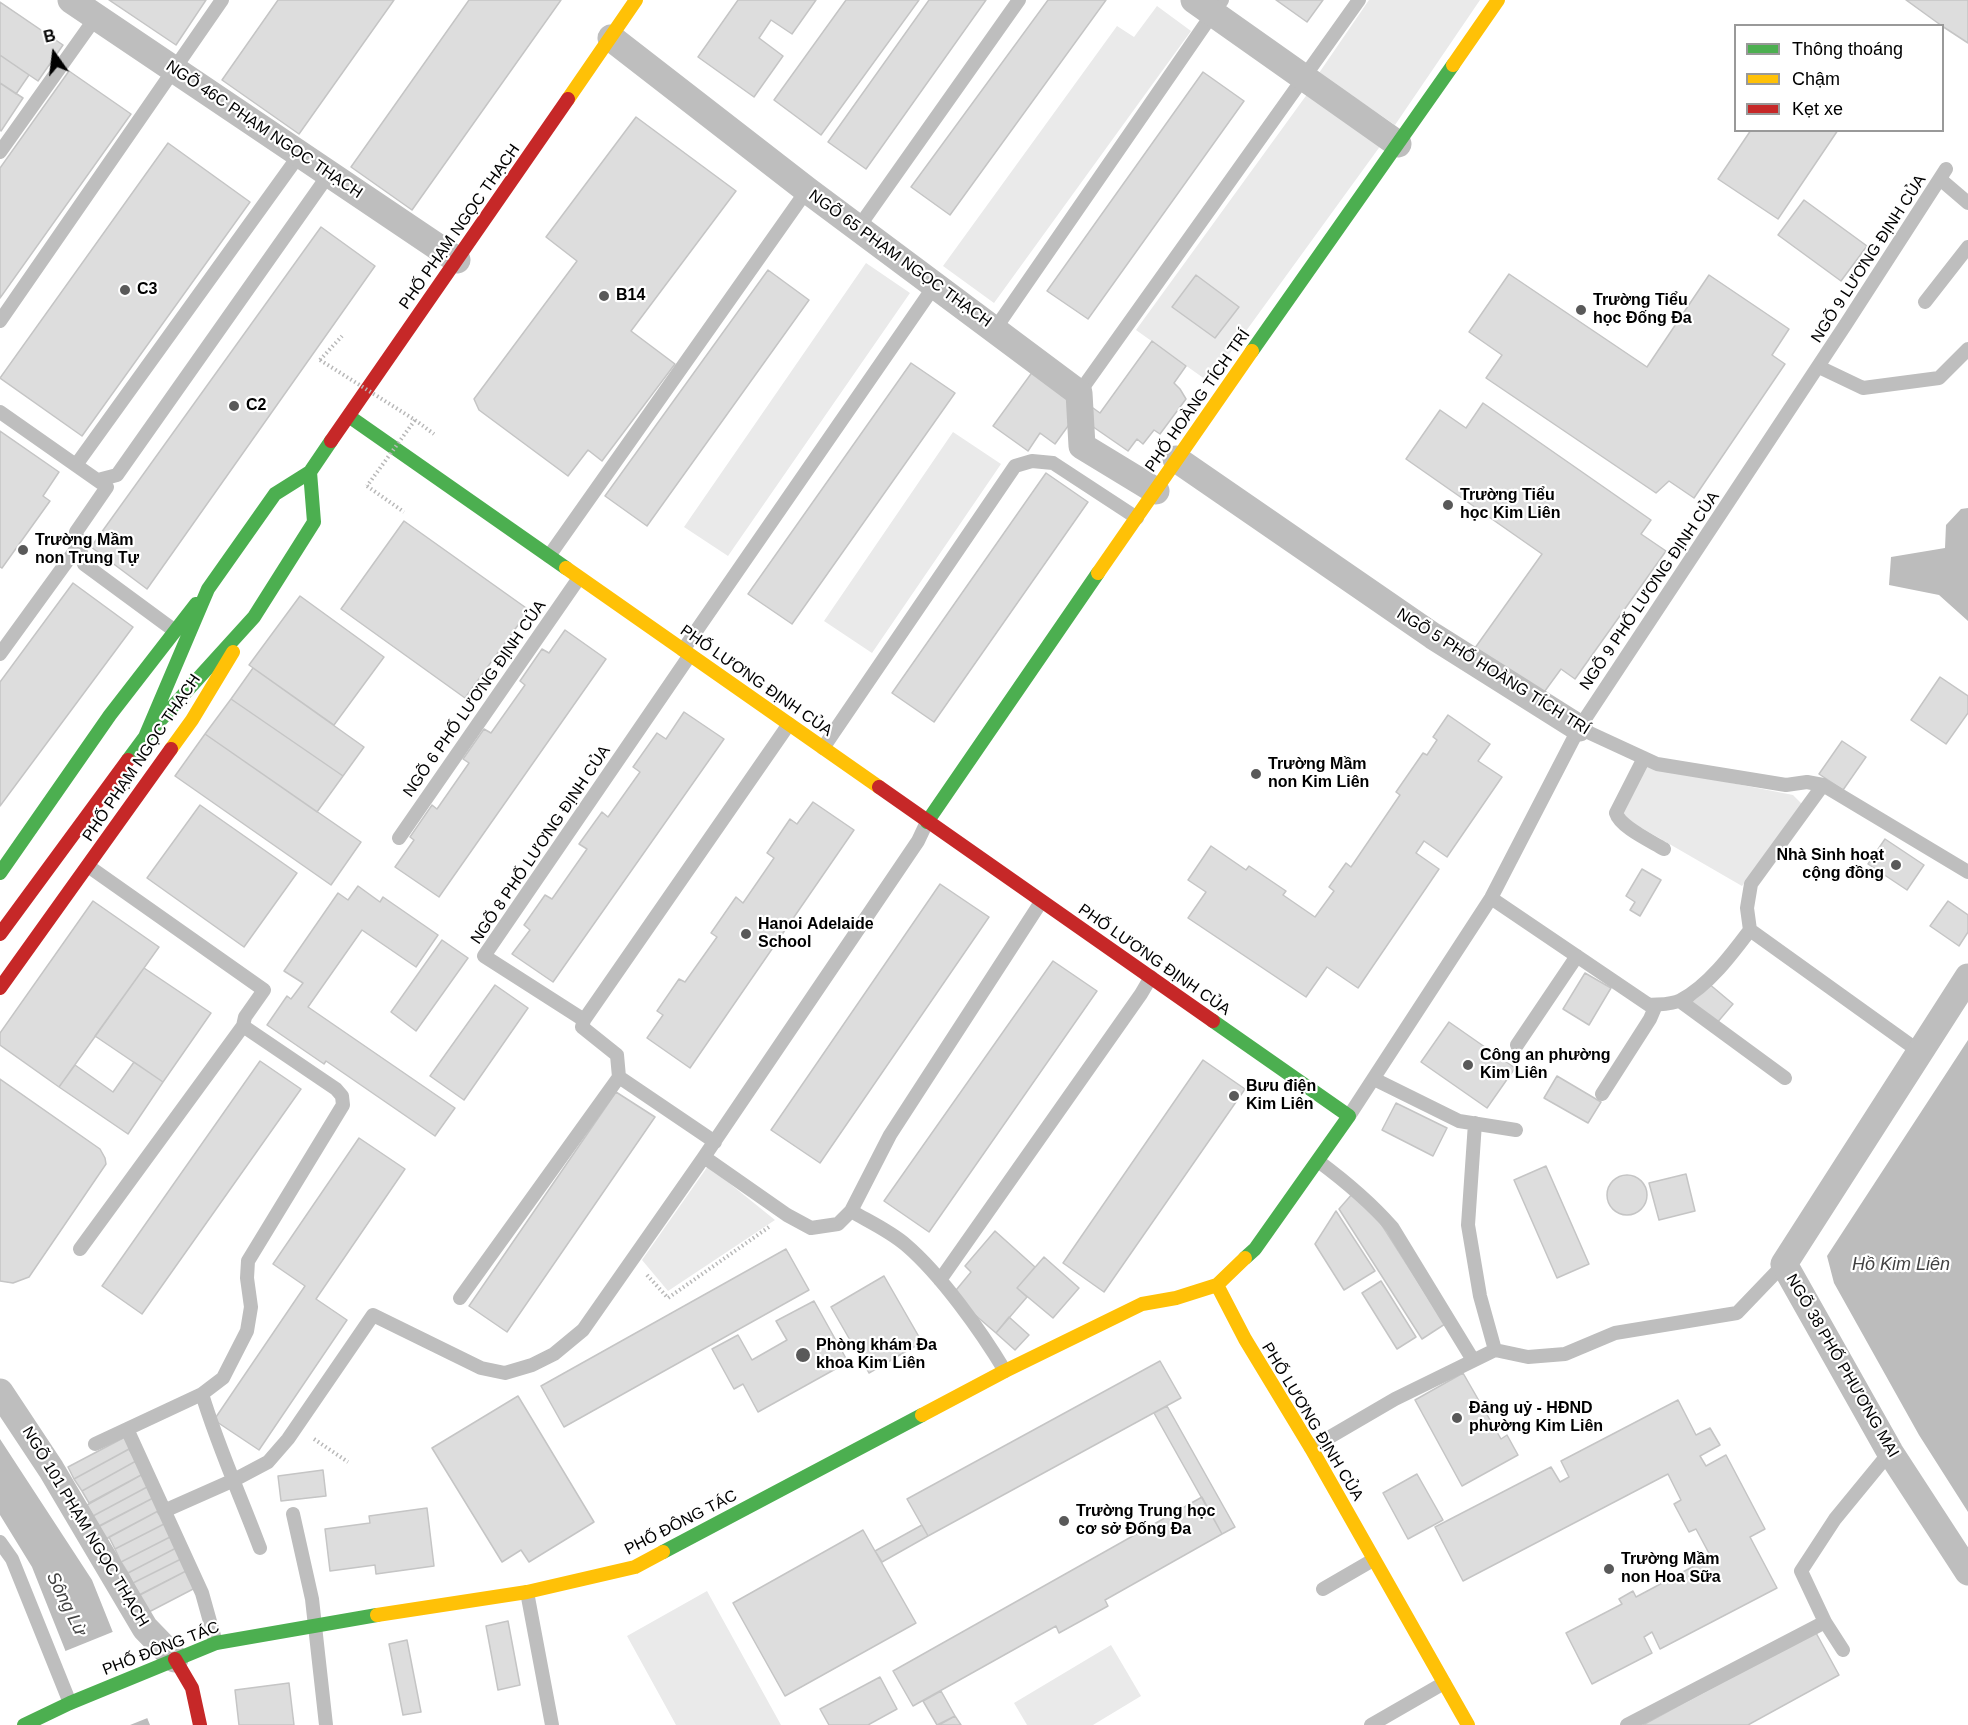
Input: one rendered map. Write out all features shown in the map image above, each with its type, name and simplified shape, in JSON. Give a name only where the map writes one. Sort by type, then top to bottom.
[{"type":"street","name":"NGÕ 46C PHẠM NGỌC THẠCH","points":[[71,0],[457,260]]},
{"type":"street","name":"PHỐ PHẠM NGỌC THẠCH","points":[[0,873],[110,715],[208,589],[275,494],[310,472],[636,0]]},
{"type":"street","name":"PHỐ HOÀNG TÍCH TRÍ","points":[[927,822],[1176,459],[1498,0]]},
{"type":"street","points":[[1210,5],[1305,78],[1398,144]]},
{"type":"street","name":"NGÕ 65 PHẠM NGỌC THẠCH","points":[[611,39],[807,190],[1079,393]]},
{"type":"street","points":[[1079,393],[1082,446],[1156,491]]},
{"type":"street","name":"PHỐ LƯƠNG ĐỊNH CỦA","points":[[350,417],[1349,1116]]},
{"type":"street","name":"NGÕ 5 PHỐ HOÀNG TÍCH TRÍ","points":[[1176,459],[1432,636],[1579,728]]},
{"type":"street","name":"PHỐ PHẠM NGỌC THẠCH","points":[[0,988],[192,720],[315,522],[310,472]]},
{"type":"street","points":[[145,737],[208,589]]},
{"type":"street","points":[[0,934],[145,737],[254,617]]},
{"type":"street","name":"NGÕ 38 PHỐ PHƯƠNG MAI","points":[[1968,977],[1784,1263],[1890,1452],[1968,1572]]},
{"type":"street","points":[[1217,1285],[1255,1249],[1349,1116]]},
{"type":"street","name":"PHỐ LƯƠNG ĐỊNH CỦA","points":[[1217,1285],[1245,1339],[1311,1448],[1468,1725]]},
{"type":"street","name":"PHỐ ĐÔNG TÁC","points":[[24,1725],[147,1670],[216,1643],[314,1625],[527,1592],[635,1567],[1005,1371],[1142,1304],[1176,1298],[1217,1285]]},
{"type":"street","name":"NGÕ 101 PHẠM NGỌC THẠCH","points":[[0,1392],[51,1469],[145,1628],[175,1659]]},
{"type":"street","points":[[175,1659],[192,1688],[200,1725]]},
{"type":"lane","points":[[0,321],[222,0]]},
{"type":"lane","points":[[858,228],[1019,0]]},
{"type":"lane","points":[[1079,393],[1359,0]]},
{"type":"lane","points":[[995,329],[1210,5]]},
{"type":"lane","points":[[0,152],[96,17]]},
{"type":"lane","points":[[76,465],[300,154]]},
{"type":"lane","points":[[98,480],[117,475],[329,174]]},
{"type":"lane","name":"NGÕ 9 LƯƠNG ĐỊNH CỦA","points":[[1819,367],[1943,174],[1968,203]]},
{"type":"lane","points":[[549,556],[807,190]]},
{"type":"lane","points":[[1925,302],[1968,247]]},
{"type":"lane","points":[[686,652],[935,285]]},
{"type":"lane","points":[[1819,367],[1863,388],[1939,378],[1968,349]]},
{"type":"lane","name":"NGÕ 9 PHỐ LƯƠNG ĐỊNH CỦA","points":[[1349,1116],[1491,898],[1579,728],[1819,367]]},
{"type":"lane","points":[[0,412],[106,486],[76,532],[84,564],[175,631]]},
{"type":"lane","points":[[823,748],[1015,466],[1032,461],[1053,463],[1137,518]]},
{"type":"lane","points":[[0,654],[79,544]]},
{"type":"lane","name":"NGÕ 6 PHỐ LƯƠNG ĐỊNH CỦA","points":[[399,838],[579,578]]},
{"type":"lane","name":"NGÕ 8 PHỐ LƯƠNG ĐỊNH CỦA","points":[[584,1020],[484,956],[686,652]]},
{"type":"lane","points":[[460,1298],[619,1077],[616,1055],[582,1027],[584,1020],[789,724]]},
{"type":"lane","name":"NGÕ 5 PHỐ HOÀNG TÍCH TRÍ","points":[[1579,728],[1657,764],[1786,785],[1807,782],[1823,785],[1968,872]]},
{"type":"lane","points":[[1644,758],[1616,813],[1617,818],[1624,825],[1664,849]]},
{"type":"lane","points":[[1491,898],[1649,1005],[1680,1001],[1731,957],[1750,930],[1747,908],[1751,885],[1823,785]]},
{"type":"lane","points":[[164,1511],[234,1480],[267,1462],[295,1428],[373,1315],[481,1368],[504,1373],[532,1365],[554,1354],[583,1330],[715,1142],[918,841],[927,822]]},
{"type":"lane","points":[[80,1249],[243,1026],[245,1017],[264,990],[88,866]]},
{"type":"lane","points":[[704,1157],[787,1215],[811,1228],[838,1224],[851,1211],[890,1136],[1041,902]]},
{"type":"lane","points":[[1750,930],[1920,1052]]},
{"type":"lane","points":[[1517,1045],[1577,956]]},
{"type":"lane","points":[[940,1280],[1151,977]]},
{"type":"lane","points":[[1680,1001],[1785,1078]]},
{"type":"lane","points":[[1602,1094],[1650,1019],[1656,1005]]},
{"type":"lane","points":[[95,1444],[202,1394],[223,1378],[247,1331],[251,1307],[247,1278],[248,1261],[344,1105],[342,1096],[336,1089],[243,1026]]},
{"type":"lane","points":[[619,1077],[715,1142]]},
{"type":"lane","points":[[1374,1079],[1459,1121],[1516,1130]]},
{"type":"lane","points":[[1475,1123],[1468,1225],[1480,1296],[1495,1350]]},
{"type":"lane","points":[[1318,1161],[1376,1208],[1392,1227],[1473,1360]]},
{"type":"lane","points":[[851,1211],[905,1244],[940,1280],[1005,1371]]},
{"type":"lane","points":[[1311,1448],[1395,1399],[1495,1350],[1528,1357],[1565,1354],[1615,1333],[1737,1313],[1784,1263]]},
{"type":"lane","points":[[202,1394],[217,1442],[260,1548]]},
{"type":"lane","points":[[127,1429],[202,1593],[216,1643]]},
{"type":"lane","points":[[1843,1650],[1825,1622],[1802,1571],[1835,1519],[1890,1452]]},
{"type":"lane","points":[[292,1514],[312,1599],[326,1725]]},
{"type":"lane","points":[[0,1542],[12,1559],[70,1703]]},
{"type":"lane","points":[[1323,1589],[1373,1560]]},
{"type":"lane","points":[[527,1592],[552,1725]]},
{"type":"lane","points":[[1627,1725],[1825,1622]]},
{"type":"lane","points":[[1371,1725],[1444,1683]]},
{"type":"path","points":[[342,336],[320,360],[415,420],[367,486],[404,512]]},
{"type":"path","points":[[633,1259],[668,1298],[787,1215]]},
{"type":"path","points":[[295,1428],[348,1462]]},
{"type":"shaded area","points":[[1369,0],[1480,0],[1395,125],[1319,73]]},
{"type":"shaded area","points":[[1157,6],[1191,31],[994,303],[943,266],[1117,26],[1134,37]]},
{"type":"shaded area","points":[[1308,93],[1381,145],[1209,382],[1136,330]]},
{"type":"shaded area","points":[[866,263],[910,293],[728,556],[684,527]]},
{"type":"shaded area","points":[[953,432],[1001,464],[872,653],[824,621]]},
{"type":"shaded area","points":[[1645,766],[1793,795],[1804,806],[1742,886],[1621,816]]},
{"type":"shaded area","points":[[708,1166],[775,1220],[668,1291],[642,1260]]},
{"type":"shaded area","points":[[707,1591],[781,1725],[676,1725],[627,1636]]},
{"type":"shaded area","points":[[1111,1645],[1141,1696],[1093,1725],[1027,1725],[1014,1703]]},
{"type":"water","points":[[1968,508],[1968,621],[1939,595],[1889,585],[1891,557],[1945,548],[1946,525],[1961,509]]},
{"type":"water","name":"Hồ Kim Liên","points":[[1968,1040],[1968,1512],[1919,1435],[1834,1283],[1827,1256]]},
{"type":"water","name":"Sông Lừ","points":[[0,1439],[92,1580],[150,1725],[95,1725],[32,1567],[0,1515]]},
{"type":"pier","points":[[115,1631],[150,1717],[130,1725],[92,1725],[63,1652]]},
{"type":"building","points":[[109,0],[206,0],[176,45]]},
{"type":"building","points":[[278,0],[394,0],[299,134],[222,80]]},
{"type":"building","points":[[469,0],[561,0],[412,210],[351,167]]},
{"type":"building","points":[[738,0],[816,0],[792,34],[771,20],[759,38],[783,56],[754,97],[698,57]]},
{"type":"building","points":[[846,0],[919,0],[821,135],[774,100]]},
{"type":"building","points":[[929,0],[986,0],[866,169],[828,142]]},
{"type":"building","points":[[1048,0],[1106,0],[950,215],[911,187]]},
{"type":"building","points":[[1276,0],[1323,0],[1307,22]]},
{"type":"building","points":[[1906,0],[1968,0],[1968,43],[1944,27],[1944,24],[1939,24]]},
{"type":"building","points":[[0,2],[63,45],[38,81],[0,55]]},
{"type":"building","points":[[0,55],[29,75],[16,94],[0,83]]},
{"type":"building","points":[[69,71],[131,114],[0,298],[0,168]]},
{"type":"building","points":[[1203,72],[1244,101],[1088,319],[1047,291]]},
{"type":"building","points":[[0,83],[23,98],[1,131],[0,130]]},
{"type":"building","name":"B14","points":[[636,117],[736,191],[631,331],[675,364],[602,461],[588,450],[568,476],[479,410],[474,399],[577,261],[546,237]]},
{"type":"building","points":[[1750,132],[1837,132],[1778,219],[1718,179]]},
{"type":"building","name":"C3","points":[[168,143],[250,202],[82,436],[0,378]]},
{"type":"building","points":[[1804,200],[1867,246],[1841,281],[1778,235]]},
{"type":"building","name":"C2","points":[[321,227],[375,266],[147,589],[91,547]]},
{"type":"building","points":[[768,270],[809,300],[647,526],[605,496]]},
{"type":"building","points":[[1509,274],[1647,367],[1709,275],[1789,329],[1772,355],[1785,364],[1694,498],[1669,481],[1656,493],[1486,378],[1502,355],[1469,332]]},
{"type":"building","points":[[1196,275],[1239,307],[1215,338],[1172,307]]},
{"type":"building","points":[[1152,341],[1186,366],[1174,383],[1186,399],[1160,434],[1154,430],[1143,444],[1137,439],[1128,451],[1076,415],[1055,444],[1040,433],[1028,451],[993,426],[1036,367],[1100,413]]},
{"type":"building","points":[[911,363],[955,393],[792,624],[748,594]]},
{"type":"building","points":[[1483,403],[1651,520],[1641,534],[1666,551],[1575,679],[1561,669],[1542,695],[1475,648],[1542,554],[1406,459],[1440,410],[1466,428]]},
{"type":"building","points":[[0,431],[59,472],[43,496],[50,501],[2,568],[0,567]]},
{"type":"building","points":[[1046,473],[1088,502],[934,722],[892,693]]},
{"type":"building","points":[[404,521],[529,610],[465,698],[341,609]]},
{"type":"building","points":[[73,583],[133,627],[0,806],[0,682]]},
{"type":"building","points":[[300,596],[384,657],[334,725],[249,665]]},
{"type":"building","points":[[565,630],[606,659],[439,897],[395,867],[414,840],[410,837],[432,805],[437,809],[469,763],[463,759],[484,729],[491,733],[525,685],[520,681],[542,649],[549,653]]},
{"type":"building","points":[[253,668],[364,747],[343,776],[231,699]]},
{"type":"building","points":[[1940,677],[1968,696],[1968,713],[1946,744],[1911,720]]},
{"type":"building","points":[[231,699],[343,776],[317,812],[205,734]]},
{"type":"building","points":[[684,712],[724,739],[553,982],[512,954],[530,930],[524,925],[545,895],[552,899],[587,849],[579,844],[602,812],[608,817],[640,772],[633,767],[657,733],[666,739]]},
{"type":"building","points":[[1448,715],[1490,744],[1478,761],[1502,777],[1447,857],[1424,841],[1416,853],[1439,869],[1358,988],[1327,967],[1306,997],[1188,918],[1206,892],[1188,880],[1211,846],[1246,870],[1249,866],[1286,891],[1283,895],[1315,917],[1334,891],[1329,887],[1346,863],[1351,867],[1400,795],[1396,792],[1423,753],[1427,755],[1437,740],[1433,737]]},
{"type":"building","points":[[205,734],[361,842],[331,885],[175,776]]},
{"type":"building","points":[[1842,741],[1866,757],[1843,790],[1819,774]]},
{"type":"building","points":[[813,802],[854,830],[690,1068],[647,1038],[663,1015],[657,1011],[679,979],[685,982],[717,937],[711,933],[736,897],[743,903],[774,858],[767,853],[790,819],[797,824]]},
{"type":"building","points":[[200,805],[297,873],[244,947],[147,878]]},
{"type":"building","name":"Nhà Sinh hoạt cộng đồng","points":[[1885,839],[1924,865],[1907,890],[1868,864]]},
{"type":"building","points":[[1642,869],[1661,880],[1640,916],[1630,910],[1635,902],[1626,896]]},
{"type":"building","points":[[940,884],[989,917],[820,1163],[771,1130]]},
{"type":"building","points":[[358,886],[380,902],[383,897],[438,935],[416,967],[362,930],[308,1007],[455,1108],[435,1136],[326,1061],[324,1064],[267,1025],[287,996],[291,999],[303,983],[284,971],[338,893],[348,900]]},
{"type":"building","points":[[93,901],[159,947],[59,1087],[0,1045],[0,1033]]},
{"type":"building","points":[[1948,901],[1968,915],[1968,932],[1959,946],[1930,926]]},
{"type":"building","points":[[442,940],[468,958],[416,1031],[391,1012]]},
{"type":"building","points":[[1053,961],[1097,991],[929,1232],[884,1201]]},
{"type":"building","points":[[144,968],[211,1013],[163,1082],[95,1036]]},
{"type":"building","points":[[1585,973],[1611,988],[1589,1025],[1563,1009]]},
{"type":"building","points":[[1708,983],[1733,1004],[1716,1024],[1691,1003]]},
{"type":"building","points":[[495,985],[528,1008],[464,1100],[430,1076]]},
{"type":"building","name":"Công an phường Kim Liên","points":[[1449,1022],[1515,1068],[1487,1108],[1421,1062]]},
{"type":"building","points":[[1203,1060],[1245,1089],[1104,1292],[1063,1263]]},
{"type":"building","points":[[260,1061],[301,1089],[142,1314],[102,1286]]},
{"type":"building","points":[[134,1062],[163,1082],[128,1134],[59,1087],[75,1065],[113,1092]]},
{"type":"building","points":[[1557,1076],[1601,1102],[1588,1123],[1544,1098]]},
{"type":"building","points":[[0,1079],[100,1149],[106,1164],[29,1277],[13,1283],[0,1281]]},
{"type":"building","points":[[616,1092],[655,1117],[507,1332],[469,1306]]},
{"type":"building","points":[[1396,1103],[1447,1128],[1433,1156],[1382,1130]]},
{"type":"building","points":[[359,1138],[405,1169],[316,1299],[347,1320],[259,1450],[214,1420],[305,1286],[273,1264]]},
{"type":"building","points":[[1546,1166],[1589,1264],[1557,1278],[1514,1180]]},
{"type":"building","points":[[1686,1174],[1695,1211],[1659,1220],[1649,1183]]},
{"type":"building","points":[[1627,1175],[1641,1181],[1647,1195],[1641,1209],[1627,1215],[1613,1209],[1607,1195],[1613,1181]]},
{"type":"building","points":[[1353,1193],[1371,1208],[1445,1324],[1422,1339],[1339,1209]]},
{"type":"building","points":[[1336,1211],[1375,1271],[1344,1290],[1315,1244]]},
{"type":"building","points":[[995,1231],[1035,1267],[1017,1288],[1027,1297],[996,1333],[952,1295],[971,1272],[965,1266]]},
{"type":"building","points":[[786,1249],[809,1290],[564,1427],[541,1386]]},
{"type":"building","points":[[1044,1257],[1079,1288],[1053,1318],[1017,1288]]},
{"type":"building","points":[[884,1276],[922,1342],[869,1373],[831,1307]]},
{"type":"building","points":[[1381,1281],[1416,1337],[1397,1349],[1362,1293]]},
{"type":"building","name":"Phòng khám Đa khoa Kim Liên","points":[[814,1301],[848,1362],[758,1412],[743,1384],[734,1389],[712,1349],[738,1335],[752,1360],[787,1340],[776,1321]]},
{"type":"building","points":[[1009,1317],[1029,1335],[1015,1350],[996,1333]]},
{"type":"building","points":[[1160,1361],[1181,1398],[928,1536],[907,1499]]},
{"type":"building","name":"Đảng uỷ - HĐND phường Kim Liên","points":[[1463,1373],[1501,1439],[1507,1435],[1518,1455],[1462,1486],[1415,1400]]},
{"type":"building","points":[[518,1396],[594,1522],[529,1562],[521,1550],[502,1562],[432,1448]]},
{"type":"building","points":[[1678,1400],[1696,1435],[1710,1428],[1720,1445],[1700,1456],[1706,1466],[1726,1455],[1765,1529],[1750,1537],[1777,1588],[1660,1649],[1652,1632],[1644,1637],[1652,1653],[1592,1684],[1566,1633],[1622,1604],[1619,1599],[1633,1591],[1636,1597],[1711,1557],[1696,1529],[1689,1532],[1674,1504],[1681,1500],[1668,1474],[1463,1581],[1435,1527],[1551,1467],[1560,1482],[1569,1477],[1561,1461]]},
{"type":"building","points":[[1167,1406],[1235,1527],[1222,1534],[1154,1413]]},
{"type":"building","points":[[125,1437],[131,1448],[74,1479],[68,1467]]},
{"type":"building","points":[[129,1449],[136,1461],[82,1491],[74,1479]]},
{"type":"building","points":[[136,1461],[143,1474],[89,1503],[82,1491]]},
{"type":"building","points":[[323,1470],[326,1496],[281,1501],[278,1476]]},
{"type":"building","points":[[143,1474],[149,1486],[93,1516],[87,1505]]},
{"type":"building","points":[[1417,1474],[1443,1520],[1408,1539],[1383,1493]]},
{"type":"building","points":[[149,1486],[155,1497],[99,1526],[93,1516]]},
{"type":"building","points":[[155,1497],[160,1510],[104,1540],[98,1527]]},
{"type":"building","points":[[1202,1497],[1222,1534],[1105,1600],[1108,1606],[1059,1633],[1056,1626],[913,1706],[893,1671]]},
{"type":"building","points":[[427,1508],[434,1566],[376,1574],[375,1565],[330,1571],[325,1529],[370,1523],[369,1516]]},
{"type":"building","points":[[160,1510],[166,1523],[115,1549],[109,1537]]},
{"type":"building","points":[[166,1523],[172,1536],[121,1562],[115,1549]]},
{"type":"building","points":[[922,1525],[928,1536],[882,1562],[875,1551]]},
{"type":"building","points":[[863,1530],[916,1623],[785,1696],[733,1603]]},
{"type":"building","points":[[172,1536],[178,1547],[128,1573],[121,1562]]},
{"type":"building","points":[[178,1547],[183,1558],[133,1583],[128,1573]]},
{"type":"building","points":[[183,1558],[188,1570],[139,1595],[133,1583]]},
{"type":"building","points":[[188,1570],[197,1587],[145,1614],[136,1597]]},
{"type":"building","points":[[508,1621],[520,1685],[498,1690],[486,1626]]},
{"type":"building","points":[[1815,1631],[1839,1675],[1748,1725],[1643,1725]]},
{"type":"building","points":[[407,1640],[421,1712],[403,1715],[389,1644]]},
{"type":"building","points":[[880,1677],[897,1709],[868,1725],[829,1725],[820,1709]]},
{"type":"building","points":[[289,1683],[294,1725],[239,1725],[235,1690]]},
{"type":"building","points":[[941,1691],[955,1716],[937,1725],[923,1701]]},
{"type":"building","points":[[955,1716],[961,1725],[939,1725]]},
{"type":"traffic: fast","points":[[1252,351],[1453,65]]},
{"type":"traffic: fast","points":[[350,417],[566,568]]},
{"type":"traffic: fast","points":[[145,737],[208,589],[275,494],[310,472],[331,441]]},
{"type":"traffic: fast","points":[[128,760],[145,737],[254,617],[314,522],[310,472]]},
{"type":"traffic: fast","points":[[927,822],[1098,573]]},
{"type":"traffic: fast","points":[[0,873],[110,715],[196,604]]},
{"type":"traffic: fast","points":[[1213,1021],[1349,1116],[1255,1249],[1245,1258]]},
{"type":"traffic: fast","points":[[663,1552],[922,1415]]},
{"type":"traffic: fast","points":[[24,1725],[70,1703],[216,1643],[377,1615]]},
{"type":"traffic: slow","points":[[568,99],[636,0]]},
{"type":"traffic: slow","points":[[1453,65],[1498,0]]},
{"type":"traffic: slow","points":[[1098,573],[1252,351]]},
{"type":"traffic: slow","points":[[566,568],[879,787]]},
{"type":"traffic: slow","points":[[171,749],[192,720],[233,652]]},
{"type":"traffic: slow","points":[[922,1415],[1005,1371],[1142,1304],[1176,1298],[1217,1285],[1245,1258]]},
{"type":"traffic: slow","points":[[1217,1285],[1245,1339],[1311,1448],[1468,1725]]},
{"type":"traffic: slow","points":[[377,1615],[527,1592],[635,1567],[663,1552]]},
{"type":"traffic: jam","points":[[331,441],[568,99]]},
{"type":"traffic: jam","points":[[0,988],[171,749]]},
{"type":"traffic: jam","points":[[0,934],[128,760]]},
{"type":"traffic: jam","points":[[879,787],[1213,1021]]},
{"type":"traffic: jam","points":[[175,1659],[192,1688],[200,1725]]},
{"type":"place","name":"C3","points":[[125,290]]},
{"type":"place","name":"B14","points":[[604,296]]},
{"type":"place","name":"Trường Tiểu học Đống Đa","points":[[1581,310]]},
{"type":"place","name":"C2","points":[[234,406]]},
{"type":"place","name":"Trường Tiểu học Kim Liên","points":[[1448,505]]},
{"type":"place","name":"Trường Mầm non Trung Tự","points":[[23,550]]},
{"type":"place","name":"Trường Mầm non Kim Liên","points":[[1256,774]]},
{"type":"place","name":"Nhà Sinh hoạt cộng đồng","points":[[1896,865]]},
{"type":"place","name":"Hanoi Adelaide School","points":[[746,934]]},
{"type":"place","name":"Công an phường Kim Liên","points":[[1468,1065]]},
{"type":"place","name":"Bưu điện Kim Liên","points":[[1234,1096]]},
{"type":"place","name":"Phòng khám Đa khoa Kim Liên","points":[[803,1355]]},
{"type":"place","name":"Đảng uỷ - HĐND phường Kim Liên","points":[[1457,1418]]},
{"type":"place","name":"Trường Trung học cơ sở Đống Đa","points":[[1064,1521]]},
{"type":"place","name":"Trường Mầm non Hoa Sữa","points":[[1609,1569]]}]
